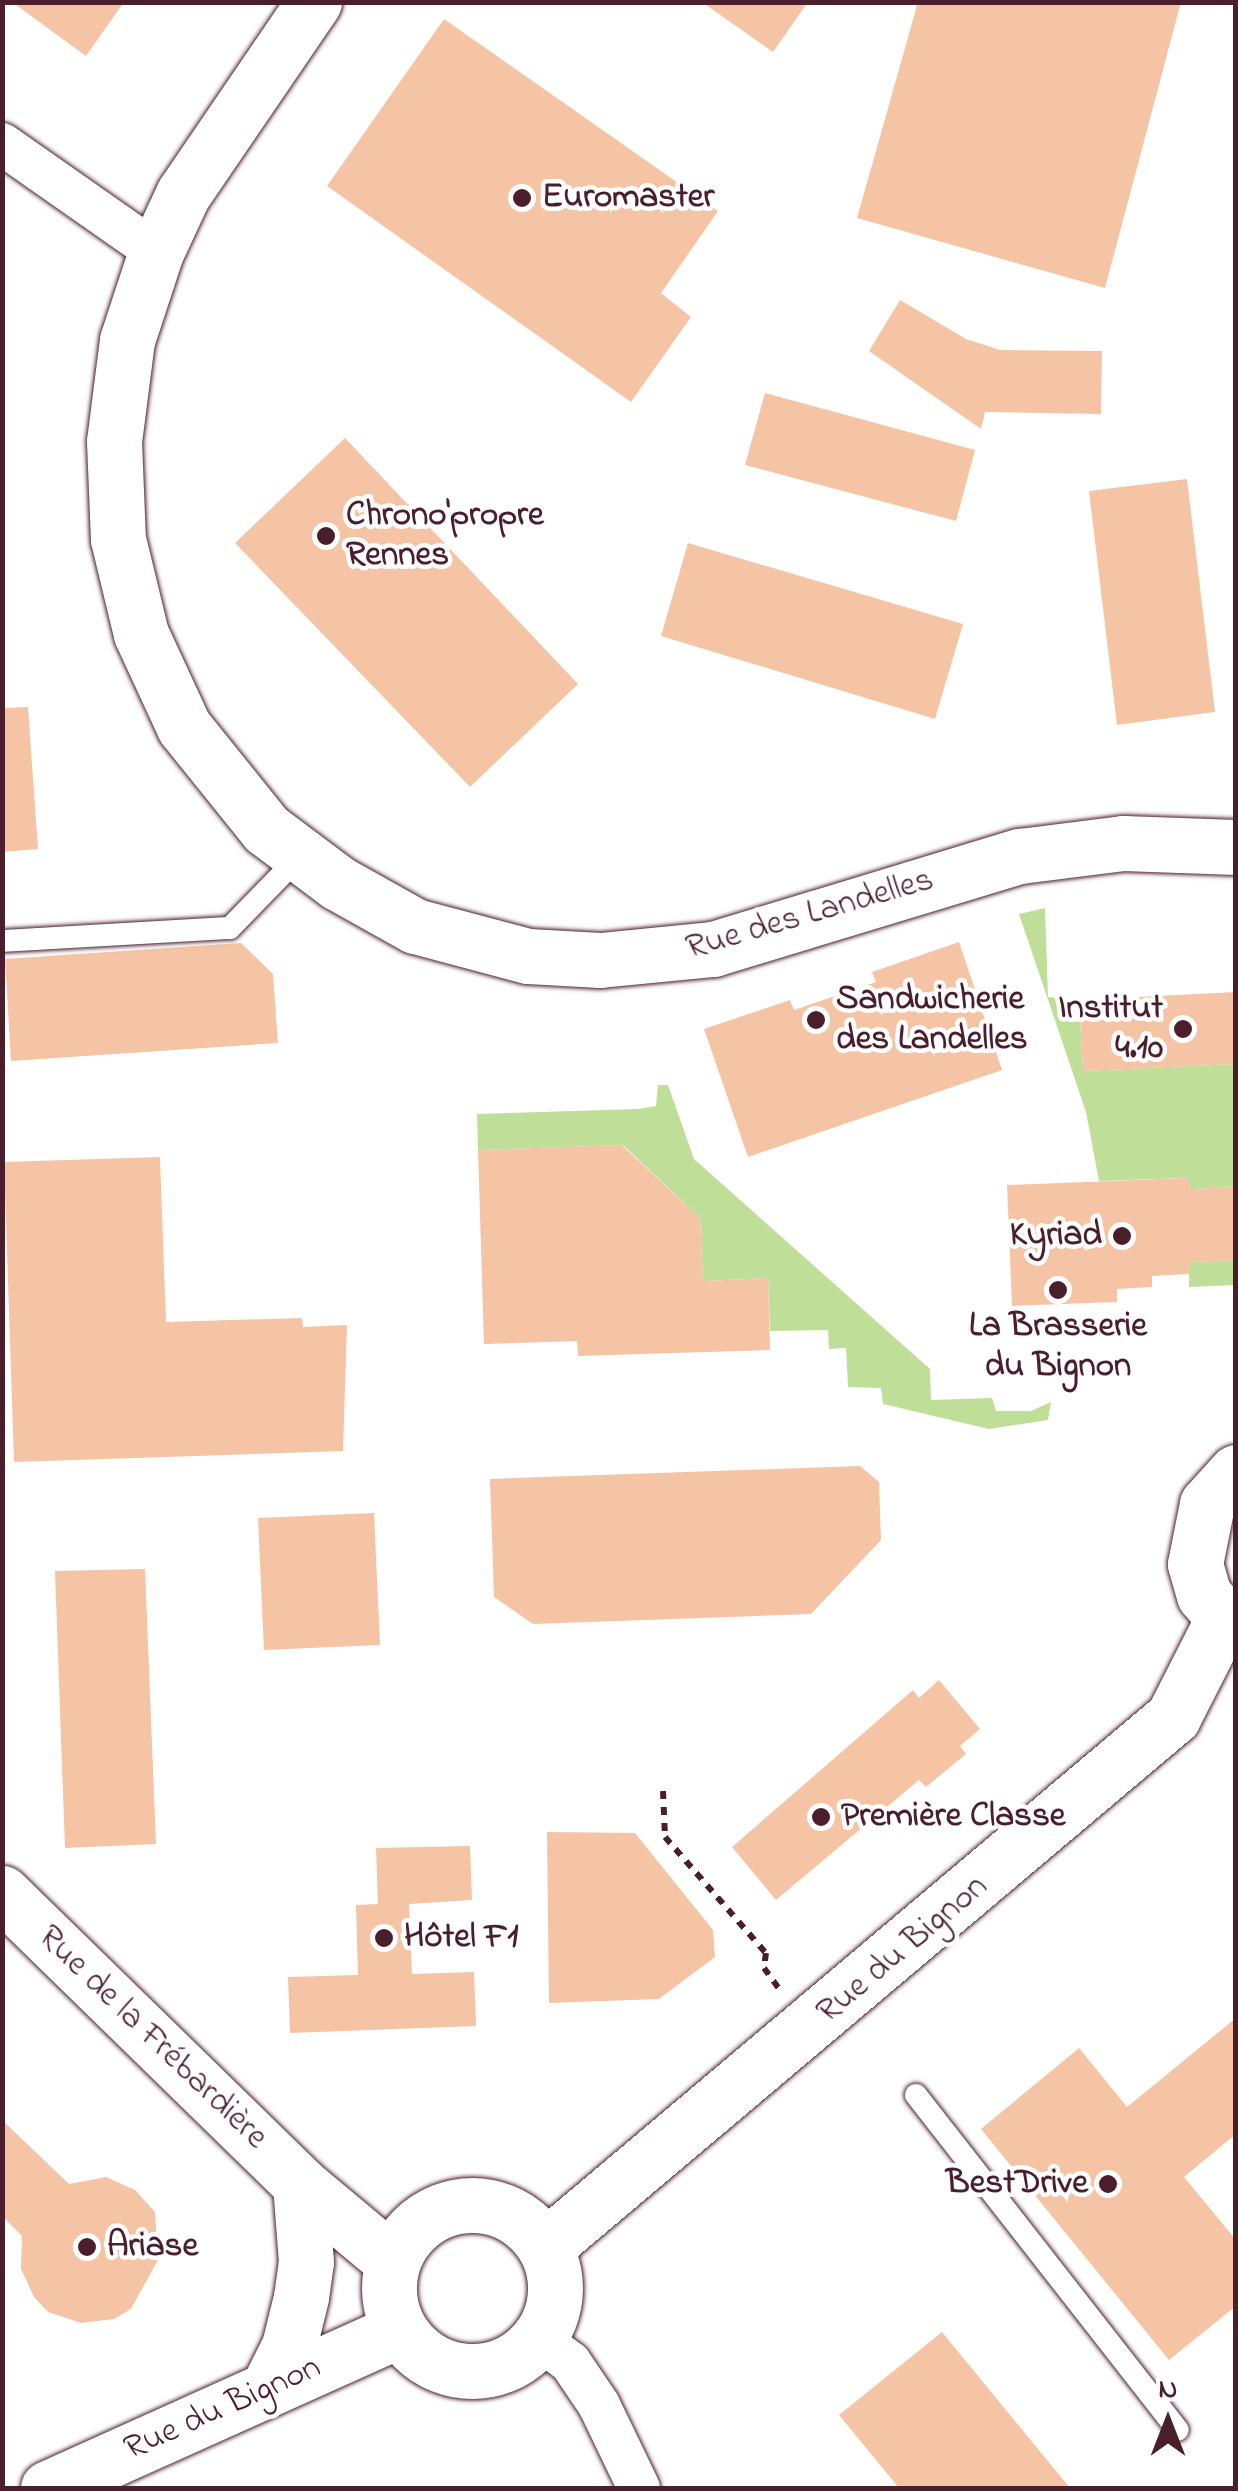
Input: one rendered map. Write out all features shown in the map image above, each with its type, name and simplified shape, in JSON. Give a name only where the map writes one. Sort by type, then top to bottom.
[{"type":"street","name":"Rue des Landelles","points":[[314,2],[183,194],[156,252],[127,340],[116,413],[114,490],[127,586],[141,634],[184,727],[235,796],[300,856],[415,926],[464,943],[600,960],[713,949],[1020,856],[1123,843],[1236,848]]},
{"type":"street","points":[[2,144],[156,252]]},
{"type":"street","points":[[1229,1626],[1196,1564],[1196,1534],[1207,1504],[1236,1472]]},
{"type":"street","name":"Rue du Bignon","points":[[545,2247],[1173,1718],[1229,1626]]},
{"type":"street","name":"Rue de la Frébardière","points":[[2,1893],[300,2184],[392,2262]]},
{"type":"street","points":[[269,2386],[290,2346],[302,2297],[306,2262],[300,2184]]},
{"type":"street","points":[[464,2206],[504,2211],[545,2247],[556,2294],[539,2339],[518,2358],[466,2372],[440,2366],[399,2330],[390,2308],[392,2262],[425,2218],[464,2206]]},
{"type":"street","name":"Rue du Bignon","points":[[48,2488],[399,2330]]},
{"type":"street","points":[[539,2339],[570,2362],[599,2405],[638,2488]]},
{"type":"lane","points":[[2,942],[230,928],[300,856]]},
{"type":"lane","points":[[916,2095],[1178,2430]]},
{"type":"path","points":[[664,1790],[665,1837],[766,1952],[764,1968],[809,2028]]},
{"type":"green space","points":[[1045,908],[1048,997],[1079,1000],[1083,1071],[1235,1064],[1235,1187],[1191,1189],[1186,1178],[1099,1181],[1086,1112],[1019,914]]},
{"type":"green space","points":[[658,1085],[668,1085],[694,1159],[930,1369],[931,1400],[992,1398],[996,1411],[1031,1411],[1051,1402],[1048,1420],[989,1429],[883,1404],[881,1388],[848,1387],[846,1348],[829,1349],[828,1330],[770,1331],[768,1278],[703,1281],[700,1218],[623,1145],[478,1150],[477,1114],[638,1109],[656,1106]]},
{"type":"green space","points":[[1235,1260],[1235,1285],[1189,1287],[1189,1262]]},
{"type":"building","points":[[12,2],[124,2],[86,56]]},
{"type":"building","points":[[702,2],[808,2],[773,52]]},
{"type":"building","points":[[918,2],[1181,2],[1105,288],[857,218]]},
{"type":"building","name":"Euromaster","points":[[444,19],[718,211],[661,293],[691,317],[631,402],[327,186]]},
{"type":"building","points":[[900,300],[966,339],[1000,350],[1102,351],[1101,414],[985,412],[981,429],[869,351]]},
{"type":"building","points":[[765,393],[975,450],[956,521],[745,465]]},
{"type":"building","points":[[345,438],[578,684],[470,787],[235,543]]},
{"type":"building","points":[[1187,479],[1215,712],[1117,725],[1089,491]]},
{"type":"building","points":[[688,543],[963,624],[935,719],[661,636]]},
{"type":"building","points":[[28,707],[38,849],[2,852],[2,708]]},
{"type":"building","points":[[959,942],[1002,1070],[748,1157],[704,1029],[790,1000],[794,1010],[876,982],[872,972]]},
{"type":"building","points":[[241,943],[273,974],[278,1043],[11,1061],[5,959]]},
{"type":"building","points":[[1236,992],[1236,1064],[1083,1071],[1079,1000]]},
{"type":"building","points":[[622,1145],[700,1218],[703,1281],[768,1278],[770,1350],[578,1356],[577,1341],[484,1344],[478,1150]]},
{"type":"building","points":[[160,1157],[166,1322],[302,1318],[303,1327],[347,1325],[343,1451],[14,1462],[4,1162]]},
{"type":"building","name":"Kyriad","points":[[1186,1178],[1191,1189],[1236,1187],[1236,1260],[1189,1262],[1190,1274],[1152,1276],[1152,1287],[1117,1289],[1117,1302],[1012,1306],[1007,1185]]},
{"type":"building","points":[[860,1466],[879,1482],[881,1540],[811,1614],[533,1624],[494,1597],[490,1479]]},
{"type":"building","points":[[374,1513],[380,1645],[264,1650],[258,1518]]},
{"type":"building","points":[[145,1569],[156,1844],[65,1848],[55,1571]]},
{"type":"building","name":"Première Classe","points":[[939,1680],[980,1729],[960,1746],[966,1754],[926,1787],[919,1780],[776,1900],[732,1847],[913,1690],[919,1698]]},
{"type":"building","points":[[547,1832],[635,1833],[713,1930],[715,1957],[659,1999],[549,2003]]},
{"type":"building","name":"Hôtel F1","points":[[470,1846],[472,1900],[409,1904],[412,1974],[474,1972],[476,2026],[290,2033],[288,1977],[358,1975],[356,1905],[378,1904],[376,1848]]},
{"type":"building","name":"BestDrive","points":[[1236,2018],[1236,2134],[1184,2177],[1236,2240],[1236,2306],[1169,2360],[981,2129],[1079,2048],[1127,2107]]},
{"type":"building","points":[[2,2120],[69,2184],[106,2177],[135,2190],[155,2212],[158,2260],[131,2309],[114,2319],[81,2323],[48,2312],[34,2297],[21,2269],[22,2236],[2,2216]]},
{"type":"building","points":[[942,2332],[1070,2488],[899,2488],[839,2415]]},
{"type":"place","name":"Euromaster","points":[[522,198]]},
{"type":"place","name":"Chrono'propre Rennes","points":[[326,536]]},
{"type":"place","name":"Sandwicherie des Landelles","points":[[816,1020]]},
{"type":"place","name":"Institut 4.10","points":[[1183,1029]]},
{"type":"place","name":"Kyriad","points":[[1122,1236]]},
{"type":"place","name":"La Brasserie du Bignon","points":[[1058,1290]]},
{"type":"place","name":"Première Classe","points":[[821,1817]]},
{"type":"place","name":"Hôtel F1","points":[[384,1938]]},
{"type":"place","name":"BestDrive","points":[[1108,2184]]},
{"type":"place","name":"Ariase","points":[[87,2247]]}]
